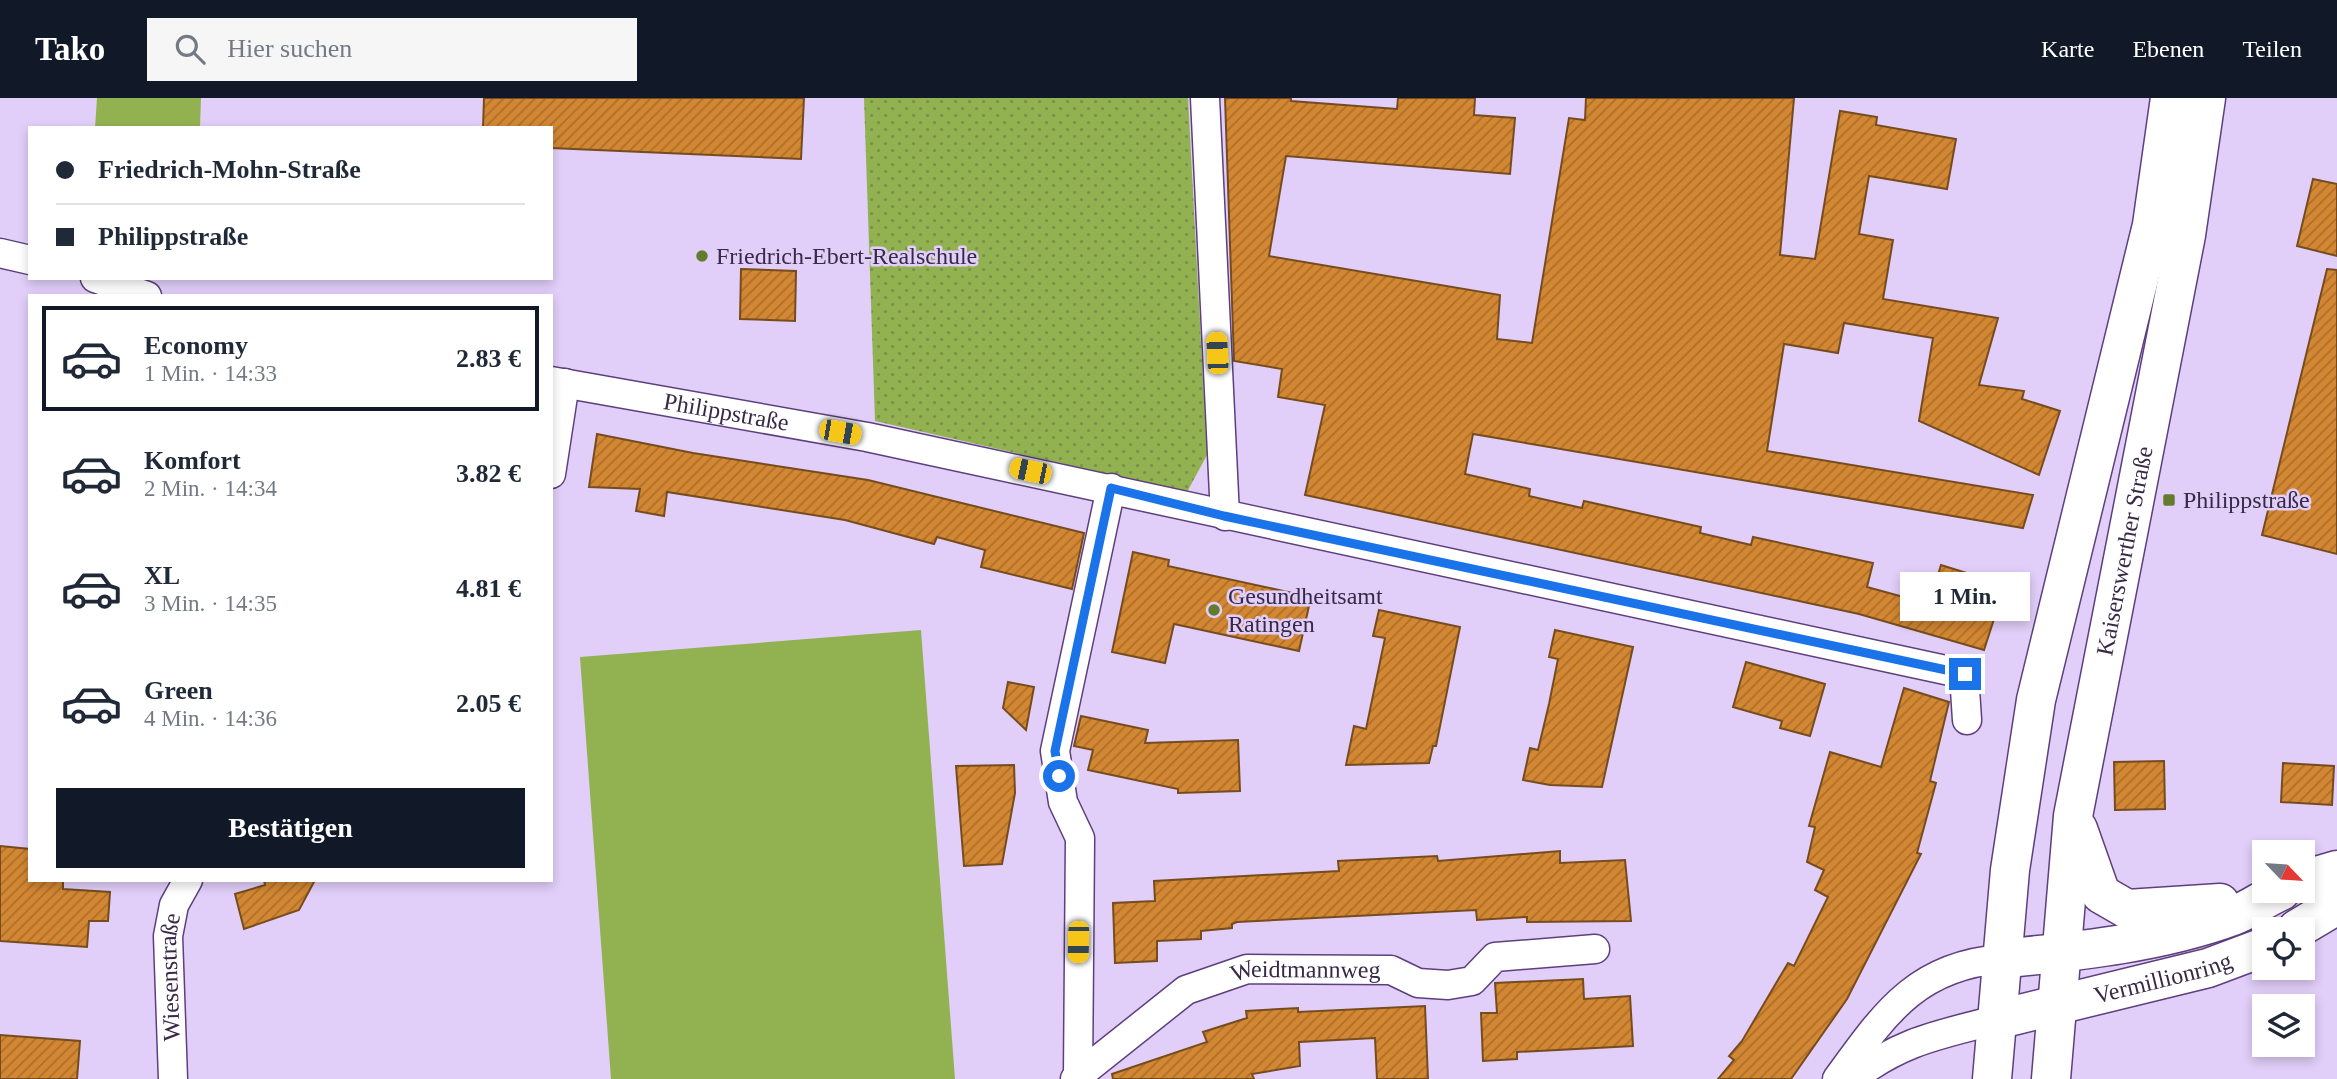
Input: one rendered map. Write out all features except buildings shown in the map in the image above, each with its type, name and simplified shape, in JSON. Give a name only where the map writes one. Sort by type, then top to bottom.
[{"type":"main road","name":"Kaiserswerther Straße","points":[[1992,1079],[2001,959],[2017,818],[2036,700],[2152,225],[2170,98]]},
{"type":"main road","name":"Kaiserswerther Straße","points":[[2051,1079],[2073,816],[2186,235],[2206,98]]},
{"type":"main road","name":"Vermillionring","points":[[2073,816],[2101,894],[2127,908],[2252,897]]},
{"type":"main road","points":[[2315,876],[2337,870]]},
{"type":"main road","name":"Vermillionring","points":[[2001,959],[2062,953],[2200,926],[2236,915],[2257,903]]},
{"type":"main road","points":[[2315,918],[2337,905]]},
{"type":"main road","name":"Vermillionring","points":[[1996,1020],[2208,968],[2252,952]]},
{"type":"street","points":[[1205,98],[1224,516]]},
{"type":"street","points":[[0,253],[28,260]]},
{"type":"street","points":[[101,280],[141,294]]},
{"type":"street","points":[[553,448],[558,382]]},
{"type":"street","name":"Philippstraße","points":[[558,382],[867,437],[1965,674],[1967,720]]},
{"type":"street","points":[[1076,1077],[1080,838],[1063,802],[1055,751],[1111,488]]},
{"type":"street","name":"Wiesenstraße","points":[[173,1079],[168,936],[174,905],[187,882]]},
{"type":"street","name":"Weidtmannweg","points":[[1076,1077],[1186,990],[1247,969],[1391,970],[1419,983],[1448,985],[1472,981],[1495,957],[1595,948]]},
{"type":"street","points":[[1837,1079],[1890,1008],[1933,978],[1969,962],[2001,959]]},
{"type":"street","points":[[1852,1079],[1881,1056],[1923,1039],[1996,1020]]},
{"type":"green space","points":[[97,98],[201,98],[200,126],[95,126]]},
{"type":"green space","points":[[864,98],[1188,98],[1207,455],[1187,492],[875,421]]},
{"type":"green space","points":[[921,630],[955,1079],[611,1079],[580,657]]},
{"type":"place","name":"Friedrich-Ebert-Realschule","points":[[702,256]]},
{"type":"place","name":"Philippstraße","points":[[2169,500]]},
{"type":"place","name":"Gesundheitsamt Ratingen","points":[[1214,610]]},
{"type":"route","points":[[1059,776],[1055,751],[1111,488],[1224,516],[1965,674]]}]
